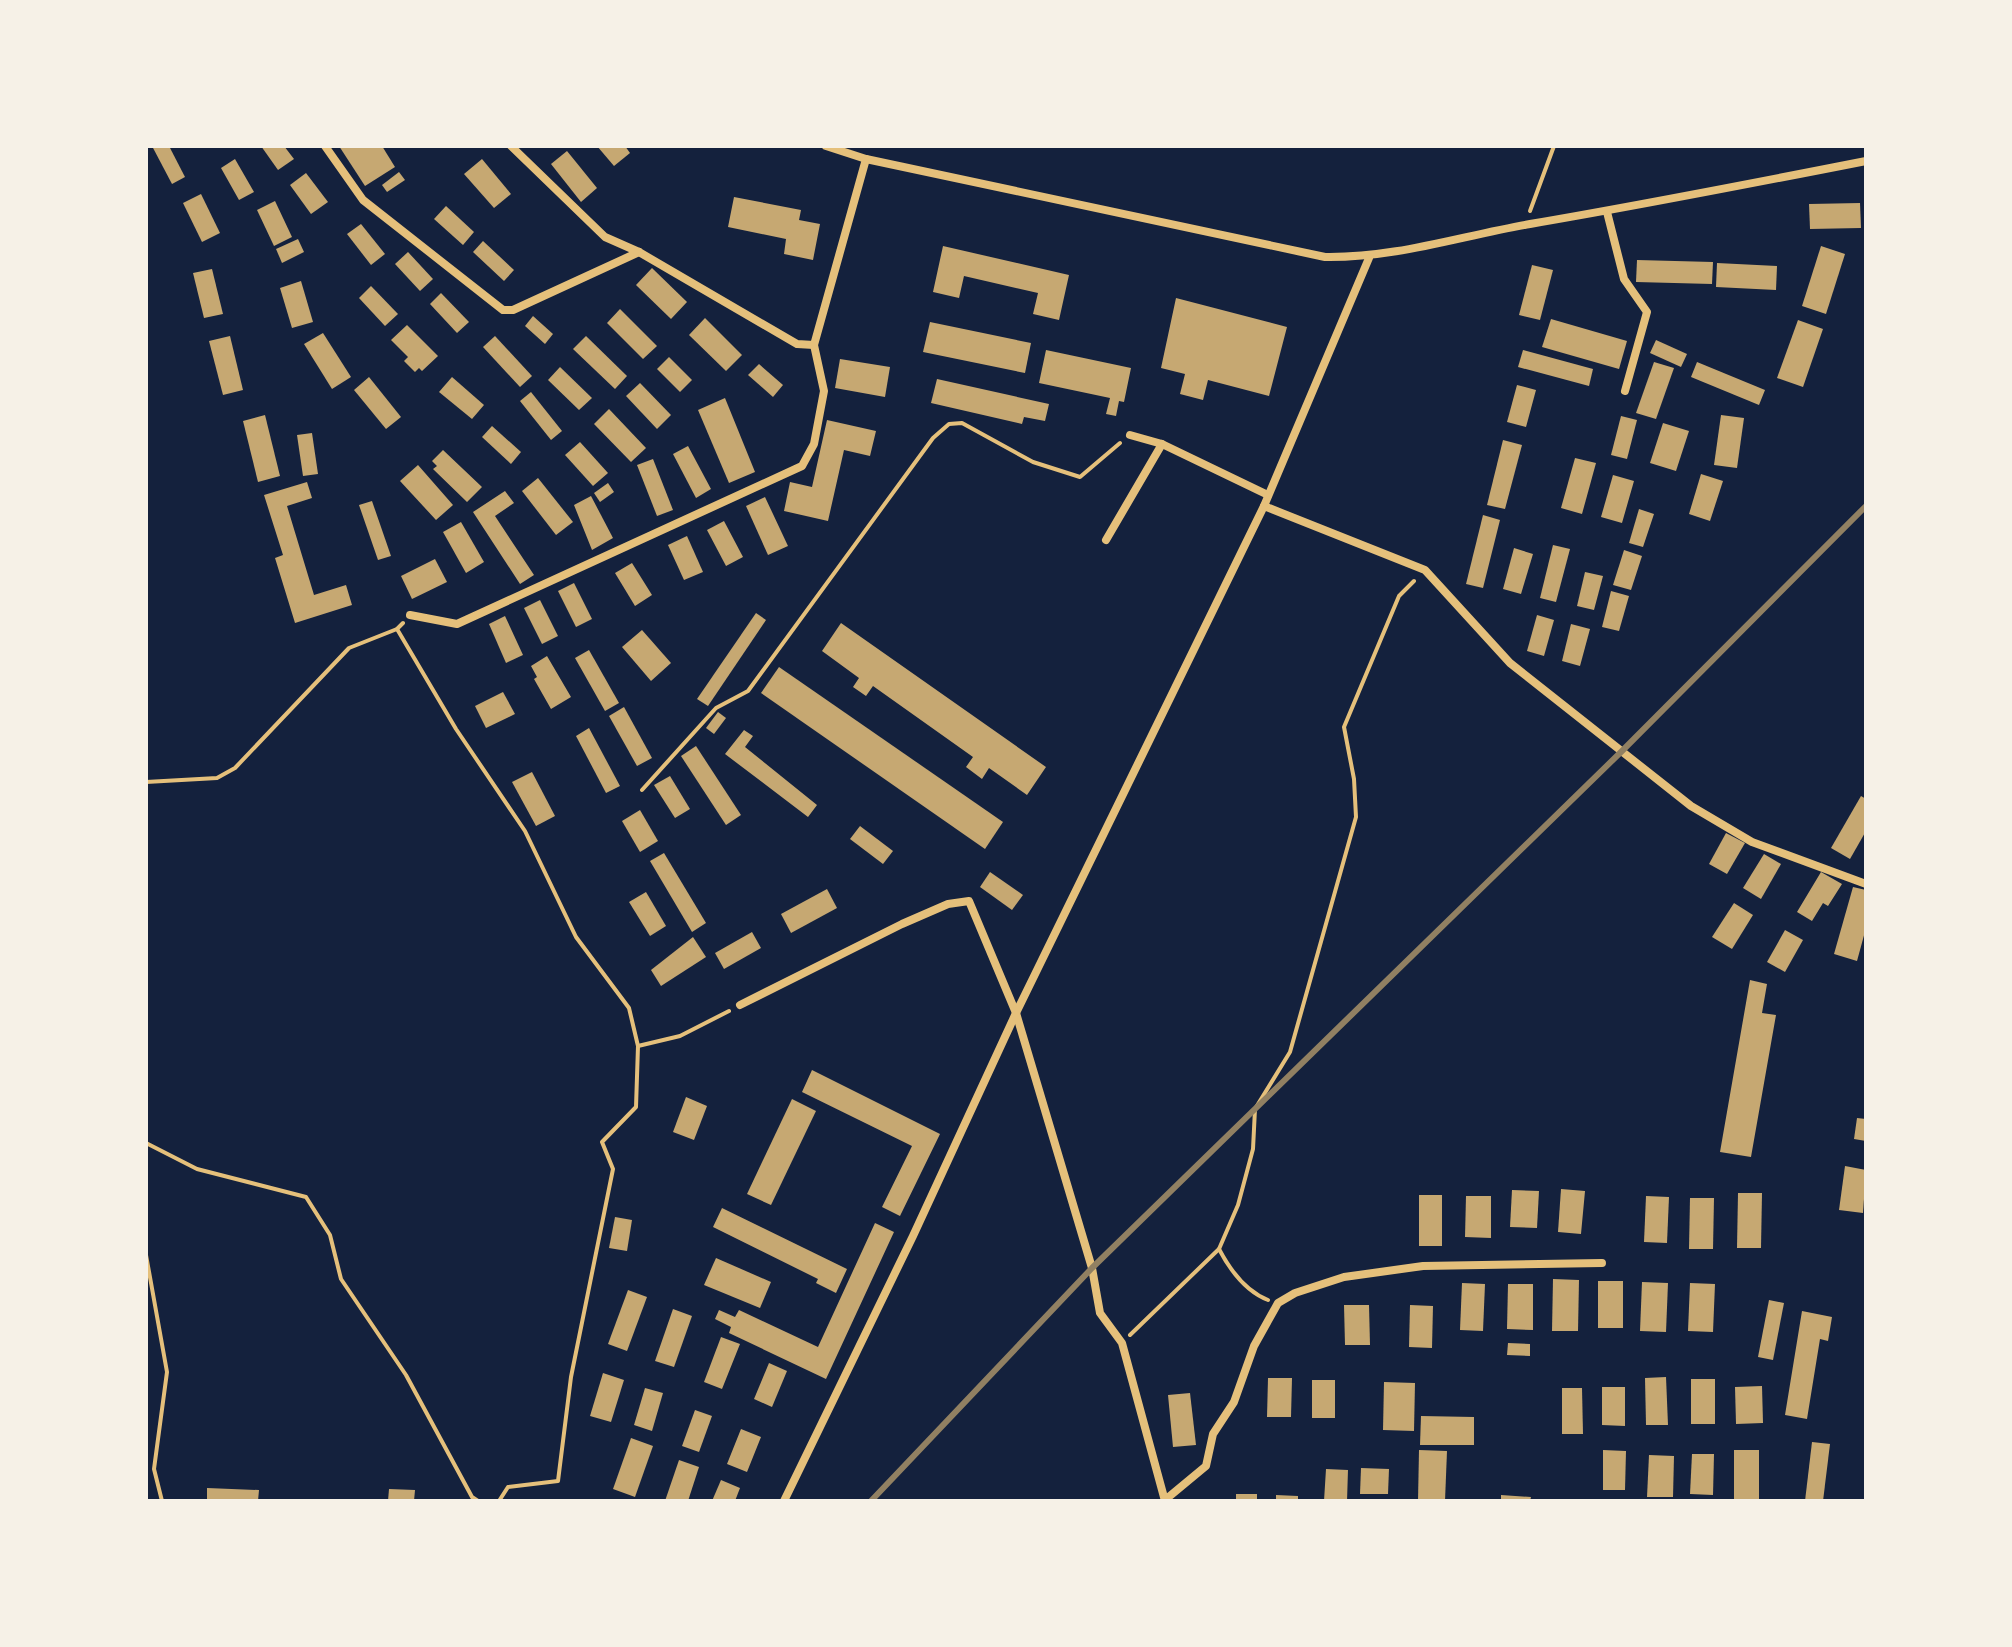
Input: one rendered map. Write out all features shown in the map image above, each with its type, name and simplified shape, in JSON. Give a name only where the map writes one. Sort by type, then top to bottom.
[{"type":"street","points":[[325,146],[363,200],[503,310],[513,310],[639,252]]},
{"type":"street","points":[[511,146],[605,237],[639,252],[797,344],[814,345]]},
{"type":"street","points":[[826,146],[866,159],[1325,257],[1369,258],[1866,161]]},
{"type":"street","points":[[410,615],[457,624],[802,466],[814,444],[824,391],[814,345],[866,159]]},
{"type":"street","points":[[1607,212],[1624,279],[1647,312],[1625,391]]},
{"type":"street","points":[[784,1501],[913,1236],[1016,1013],[1264,506],[1369,258]]},
{"type":"street","points":[[1130,435],[1162,444],[1268,495]]},
{"type":"street","points":[[1106,540],[1162,444]]},
{"type":"street","points":[[1264,506],[1425,570],[1510,663],[1691,806],[1752,842],[1866,884]]},
{"type":"street","points":[[740,1005],[902,924],[948,904],[969,901],[1016,1013],[1092,1268],[1100,1313],[1122,1343],[1165,1501],[1206,1466],[1213,1434],[1234,1402],[1254,1346],[1278,1303],[1295,1293],[1344,1277],[1423,1266],[1602,1263]]},
{"type":"path","points":[[1527,225],[1538,182],[1554,146]]},
{"type":"path","points":[[642,790],[716,708],[748,691],[933,438],[949,424],[962,423],[1033,462],[1080,477],[1130,435]]},
{"type":"path","points":[[1122,1343],[1219,1249],[1242,1191],[1253,1149],[1255,1109],[1290,1052],[1356,817],[1354,779],[1344,727],[1399,596],[1425,570]]},
{"type":"path","points":[[146,782],[217,778],[235,768],[349,648],[397,629],[410,615]]},
{"type":"path","points":[[397,629],[456,729],[525,831],[576,937],[629,1008],[638,1046],[636,1107],[602,1142],[613,1169],[571,1377],[558,1481],[508,1487],[499,1501]]},
{"type":"path","points":[[638,1046],[680,1036],[740,1005]]},
{"type":"path","points":[[146,1143],[197,1169],[306,1197],[330,1235],[341,1279],[406,1375],[472,1497],[478,1501]]},
{"type":"path","points":[[1219,1249],[1228,1266],[1255,1295],[1278,1303]]},
{"type":"path","points":[[146,1255],[167,1372],[154,1469],[162,1501]]},
{"type":"building","points":[[152,146],[169,146],[185,177],[172,184]]},
{"type":"building","points":[[261,146],[284,146],[294,159],[278,170]]},
{"type":"building","points":[[339,146],[382,146],[395,167],[365,186]]},
{"type":"building","points":[[597,146],[625,146],[630,153],[614,166]]},
{"type":"building","points":[[567,151],[597,188],[581,202],[551,164]]},
{"type":"building","points":[[235,159],[254,192],[239,200],[221,168]]},
{"type":"building","points":[[482,159],[511,194],[494,208],[464,174]]},
{"type":"building","points":[[399,172],[405,180],[387,192],[382,185]]},
{"type":"building","points":[[306,173],[328,202],[311,214],[290,185]]},
{"type":"building","points":[[201,194],[220,233],[202,242],[183,203]]},
{"type":"building","points":[[734,197],[801,210],[799,220],[820,224],[813,260],[784,254],[786,239],[728,227]]},
{"type":"building","points":[[275,201],[292,237],[274,246],[257,210]]},
{"type":"building","points":[[1860,203],[1861,228],[1810,229],[1809,204]]},
{"type":"building","points":[[446,206],[474,232],[463,245],[434,219]]},
{"type":"building","points":[[361,224],[385,254],[371,265],[347,234]]},
{"type":"building","points":[[298,239],[304,252],[282,263],[276,249]]},
{"type":"building","points":[[483,241],[514,270],[504,281],[473,252]]},
{"type":"building","points":[[943,246],[1069,275],[1059,320],[1033,314],[1038,293],[964,276],[959,298],[933,292]]},
{"type":"building","points":[[1821,246],[1845,254],[1826,314],[1802,306]]},
{"type":"building","points":[[408,252],[433,279],[420,291],[395,264]]},
{"type":"building","points":[[1637,260],[1713,262],[1712,284],[1636,282]]},
{"type":"building","points":[[1717,263],[1777,266],[1776,290],[1716,287]]},
{"type":"building","points":[[1532,265],[1553,270],[1540,320],[1519,315]]},
{"type":"building","points":[[652,268],[687,302],[671,319],[636,285]]},
{"type":"building","points":[[212,269],[223,314],[204,318],[193,273]]},
{"type":"building","points":[[301,281],[313,322],[292,328],[280,288]]},
{"type":"building","points":[[371,286],[398,314],[385,326],[359,298]]},
{"type":"building","points":[[441,293],[469,322],[457,333],[430,304]]},
{"type":"building","points":[[1176,298],[1287,327],[1269,396],[1208,380],[1203,400],[1180,394],[1185,374],[1161,368]]},
{"type":"building","points":[[620,309],[657,346],[643,359],[607,323]]},
{"type":"building","points":[[533,316],[553,334],[545,344],[525,326]]},
{"type":"building","points":[[705,318],[742,355],[726,371],[689,335]]},
{"type":"building","points":[[1551,319],[1627,341],[1619,369],[1542,347]]},
{"type":"building","points":[[1798,320],[1823,329],[1803,387],[1777,378]]},
{"type":"building","points":[[930,322],[1031,343],[1025,373],[923,352]]},
{"type":"building","points":[[407,325],[438,356],[422,371],[419,368],[415,372],[404,361],[408,357],[391,340]]},
{"type":"building","points":[[323,333],[351,377],[332,389],[304,344]]},
{"type":"building","points":[[230,336],[243,390],[223,395],[209,341]]},
{"type":"building","points":[[495,336],[532,376],[520,387],[483,347]]},
{"type":"building","points":[[586,336],[627,376],[615,389],[573,349]]},
{"type":"building","points":[[1656,340],[1687,354],[1681,367],[1650,353]]},
{"type":"building","points":[[1046,350],[1131,368],[1124,402],[1119,401],[1116,416],[1106,414],[1110,398],[1039,383]]},
{"type":"building","points":[[1523,350],[1593,369],[1589,386],[1518,367]]},
{"type":"building","points":[[669,357],[692,380],[680,392],[657,369]]},
{"type":"building","points":[[840,359],[890,367],[885,397],[835,388]]},
{"type":"building","points":[[1654,362],[1674,368],[1656,419],[1636,413]]},
{"type":"building","points":[[1697,362],[1765,390],[1759,405],[1691,377]]},
{"type":"building","points":[[759,364],[783,385],[773,397],[748,375]]},
{"type":"building","points":[[560,367],[592,398],[579,410],[548,380]]},
{"type":"building","points":[[369,377],[401,417],[386,429],[354,390]]},
{"type":"building","points":[[452,377],[484,405],[472,419],[439,392]]},
{"type":"building","points":[[937,379],[1049,404],[1045,421],[1024,417],[1022,424],[931,403]]},
{"type":"building","points":[[640,383],[671,415],[657,429],[626,396]]},
{"type":"building","points":[[1517,385],[1536,390],[1526,427],[1507,422]]},
{"type":"building","points":[[531,392],[562,431],[551,440],[520,401]]},
{"type":"building","points":[[725,398],[755,472],[729,483],[698,410]]},
{"type":"building","points":[[609,409],[646,448],[631,462],[594,424]]},
{"type":"building","points":[[265,415],[280,476],[258,482],[243,421]]},
{"type":"building","points":[[1721,415],[1744,418],[1737,468],[1714,465]]},
{"type":"building","points":[[1621,416],[1637,420],[1627,459],[1611,455]]},
{"type":"building","points":[[827,420],[876,431],[870,456],[844,450],[828,521],[784,511],[790,482],[812,487]]},
{"type":"building","points":[[1663,423],[1689,431],[1676,471],[1650,463]]},
{"type":"building","points":[[492,426],[521,452],[511,464],[482,437]]},
{"type":"building","points":[[312,433],[318,474],[303,476],[297,435]]},
{"type":"building","points":[[1503,440],[1522,445],[1505,509],[1487,505]]},
{"type":"building","points":[[580,442],[608,473],[593,486],[565,455]]},
{"type":"building","points":[[688,446],[711,489],[696,498],[673,454]]},
{"type":"building","points":[[443,450],[482,487],[467,502],[433,469],[437,466],[432,461]]},
{"type":"building","points":[[1575,458],[1596,463],[1582,514],[1561,508]]},
{"type":"building","points":[[653,459],[673,510],[657,516],[637,465]]},
{"type":"building","points":[[418,465],[453,505],[436,520],[400,481]]},
{"type":"building","points":[[1701,474],[1723,481],[1710,521],[1689,514]]},
{"type":"building","points":[[1613,475],[1634,481],[1622,523],[1601,517]]},
{"type":"building","points":[[538,478],[573,522],[556,535],[522,491]]},
{"type":"building","points":[[307,482],[312,498],[287,506],[314,595],[346,585],[352,605],[295,623],[275,558],[283,555],[264,495]]},
{"type":"building","points":[[608,483],[614,492],[600,502],[594,493]]},
{"type":"building","points":[[505,491],[514,503],[495,516],[534,575],[520,584],[473,512]]},
{"type":"building","points":[[591,496],[613,538],[592,550],[574,505]]},
{"type":"building","points":[[765,497],[788,546],[768,555],[746,506]]},
{"type":"building","points":[[372,501],[391,556],[378,560],[359,505]]},
{"type":"building","points":[[1639,509],[1654,514],[1643,547],[1629,543]]},
{"type":"building","points":[[1483,515],[1500,520],[1483,588],[1466,584]]},
{"type":"building","points":[[724,521],[743,557],[726,566],[707,530]]},
{"type":"building","points":[[461,522],[484,562],[466,573],[443,532]]},
{"type":"building","points":[[687,536],[703,572],[684,580],[668,545]]},
{"type":"building","points":[[1553,545],[1570,549],[1556,602],[1540,598]]},
{"type":"building","points":[[1514,548],[1533,554],[1521,594],[1503,589]]},
{"type":"building","points":[[1624,550],[1642,556],[1631,590],[1613,585]]},
{"type":"building","points":[[435,559],[447,582],[412,599],[401,576]]},
{"type":"building","points":[[632,563],[652,595],[635,606],[615,573]]},
{"type":"building","points":[[1585,572],[1603,576],[1594,610],[1577,606]]},
{"type":"building","points":[[574,583],[592,619],[576,627],[558,591]]},
{"type":"building","points":[[1611,591],[1629,596],[1619,631],[1602,627]]},
{"type":"building","points":[[540,600],[558,636],[542,644],[524,608]]},
{"type":"building","points":[[756,613],[766,620],[708,706],[697,699]]},
{"type":"building","points":[[1537,615],[1554,620],[1544,656],[1527,651]]},
{"type":"building","points":[[505,616],[523,655],[506,663],[489,624]]},
{"type":"building","points":[[841,623],[1046,767],[1027,795],[989,768],[982,779],[966,767],[973,757],[873,686],[866,696],[853,687],[859,678],[822,651]]},
{"type":"building","points":[[1571,624],[1590,629],[1580,666],[1562,661]]},
{"type":"building","points":[[642,630],[671,663],[651,681],[622,647]]},
{"type":"building","points":[[589,650],[619,703],[605,711],[575,658]]},
{"type":"building","points":[[547,656],[571,697],[551,709],[534,679],[537,677],[531,666]]},
{"type":"building","points":[[779,667],[1003,822],[985,849],[761,693]]},
{"type":"building","points":[[503,692],[515,714],[486,728],[475,706]]},
{"type":"building","points":[[624,707],[652,758],[637,766],[609,716]]},
{"type":"building","points":[[718,712],[726,718],[714,734],[706,728]]},
{"type":"building","points":[[589,728],[620,786],[606,793],[576,736]]},
{"type":"building","points":[[744,730],[753,736],[745,747],[817,805],[808,817],[725,754]]},
{"type":"building","points":[[696,746],[741,815],[726,825],[681,756]]},
{"type":"building","points":[[532,772],[555,816],[536,826],[512,782]]},
{"type":"building","points":[[670,776],[690,809],[675,818],[654,785]]},
{"type":"building","points":[[1861,796],[1866,799],[1866,831],[1850,859],[1831,848]]},
{"type":"building","points":[[640,810],[658,841],[640,852],[622,821]]},
{"type":"building","points":[[860,826],[893,851],[883,864],[850,839]]},
{"type":"building","points":[[1726,833],[1745,843],[1727,874],[1709,864]]},
{"type":"building","points":[[664,853],[706,923],[692,932],[650,861]]},
{"type":"building","points":[[1764,854],[1781,864],[1761,899],[1743,888]]},
{"type":"building","points":[[990,872],[1023,895],[1012,910],[980,887]]},
{"type":"building","points":[[1821,872],[1842,884],[1828,906],[1823,903],[1812,921],[1797,912]]},
{"type":"building","points":[[1853,887],[1866,890],[1866,928],[1857,961],[1834,954]]},
{"type":"building","points":[[827,889],[837,908],[791,933],[781,914]]},
{"type":"building","points":[[646,892],[666,926],[650,936],[629,902]]},
{"type":"building","points":[[1734,903],[1753,915],[1732,949],[1712,937]]},
{"type":"building","points":[[1785,930],[1803,940],[1785,972],[1767,962]]},
{"type":"building","points":[[752,932],[761,948],[724,969],[715,953]]},
{"type":"building","points":[[693,937],[706,957],[661,986],[651,970]]},
{"type":"building","points":[[1750,980],[1767,984],[1762,1013],[1776,1015],[1751,1157],[1720,1152]]},
{"type":"building","points":[[812,1070],[940,1134],[900,1216],[882,1207],[912,1146],[802,1092]]},
{"type":"building","points":[[686,1097],[707,1106],[694,1140],[673,1132]]},
{"type":"building","points":[[792,1099],[816,1111],[771,1205],[747,1194]]},
{"type":"building","points":[[1857,1118],[1866,1119],[1866,1141],[1854,1139]]},
{"type":"building","points":[[1845,1166],[1866,1170],[1863,1213],[1839,1210]]},
{"type":"building","points":[[1561,1189],[1585,1191],[1581,1234],[1558,1232]]},
{"type":"building","points":[[1512,1190],[1539,1191],[1537,1228],[1510,1227]]},
{"type":"building","points":[[1738,1193],[1762,1193],[1761,1248],[1737,1248]]},
{"type":"building","points":[[1419,1195],[1442,1195],[1442,1246],[1419,1246]]},
{"type":"building","points":[[1466,1196],[1491,1196],[1491,1238],[1465,1237]]},
{"type":"building","points":[[1646,1196],[1669,1197],[1667,1243],[1644,1242]]},
{"type":"building","points":[[1690,1198],[1714,1198],[1713,1249],[1689,1249]]},
{"type":"building","points":[[722,1208],[847,1269],[836,1293],[816,1283],[818,1279],[713,1227]]},
{"type":"building","points":[[615,1217],[632,1220],[627,1251],[609,1248]]},
{"type":"building","points":[[875,1223],[894,1232],[826,1379],[729,1333],[731,1327],[715,1319],[719,1310],[735,1317],[739,1310],[818,1347]]},
{"type":"building","points":[[716,1258],[771,1282],[760,1308],[704,1285]]},
{"type":"building","points":[[1553,1279],[1579,1280],[1578,1331],[1552,1331]]},
{"type":"building","points":[[1598,1281],[1623,1281],[1623,1328],[1598,1328]]},
{"type":"building","points":[[1642,1282],[1668,1283],[1666,1332],[1640,1331]]},
{"type":"building","points":[[1462,1283],[1485,1284],[1483,1331],[1460,1330]]},
{"type":"building","points":[[1690,1283],[1715,1284],[1713,1332],[1688,1331]]},
{"type":"building","points":[[1508,1284],[1533,1284],[1533,1330],[1507,1329]]},
{"type":"building","points":[[628,1290],[647,1297],[627,1351],[608,1344]]},
{"type":"building","points":[[1769,1300],[1784,1303],[1773,1360],[1758,1357]]},
{"type":"building","points":[[1344,1305],[1369,1305],[1370,1345],[1345,1345]]},
{"type":"building","points":[[1410,1305],[1433,1306],[1432,1348],[1409,1347]]},
{"type":"building","points":[[673,1309],[692,1316],[674,1367],[655,1361]]},
{"type":"building","points":[[1802,1311],[1832,1317],[1828,1341],[1820,1339],[1807,1419],[1785,1415]]},
{"type":"building","points":[[721,1337],[740,1344],[722,1389],[704,1382]]},
{"type":"building","points":[[1508,1343],[1530,1344],[1530,1356],[1507,1355]]},
{"type":"building","points":[[769,1363],[787,1371],[772,1407],[754,1399]]},
{"type":"building","points":[[603,1373],[624,1380],[611,1422],[590,1416]]},
{"type":"building","points":[[1666,1377],[1668,1425],[1646,1425],[1645,1378]]},
{"type":"building","points":[[1268,1378],[1292,1378],[1291,1417],[1267,1417]]},
{"type":"building","points":[[1691,1379],[1715,1379],[1715,1424],[1691,1424]]},
{"type":"building","points":[[1312,1380],[1335,1380],[1335,1418],[1312,1418]]},
{"type":"building","points":[[1384,1382],[1415,1383],[1414,1431],[1383,1430]]},
{"type":"building","points":[[1762,1386],[1763,1423],[1736,1424],[1735,1387]]},
{"type":"building","points":[[1602,1387],[1625,1387],[1625,1426],[1602,1425]]},
{"type":"building","points":[[645,1388],[663,1393],[652,1431],[634,1425]]},
{"type":"building","points":[[1562,1388],[1582,1388],[1583,1434],[1562,1434]]},
{"type":"building","points":[[1190,1393],[1196,1445],[1173,1447],[1168,1395]]},
{"type":"building","points":[[695,1410],[712,1416],[699,1452],[682,1446]]},
{"type":"building","points":[[1421,1416],[1474,1417],[1474,1445],[1420,1445]]},
{"type":"building","points":[[741,1429],[761,1437],[747,1472],[727,1464]]},
{"type":"building","points":[[631,1438],[653,1446],[635,1497],[613,1489]]},
{"type":"building","points":[[1812,1442],[1830,1444],[1823,1501],[1805,1501]]},
{"type":"building","points":[[1419,1450],[1447,1451],[1445,1501],[1418,1501]]},
{"type":"building","points":[[1603,1450],[1626,1451],[1625,1490],[1603,1490]]},
{"type":"building","points":[[1734,1450],[1759,1450],[1759,1501],[1734,1501]]},
{"type":"building","points":[[1692,1454],[1714,1454],[1713,1495],[1690,1494]]},
{"type":"building","points":[[1649,1455],[1674,1456],[1673,1497],[1647,1497]]},
{"type":"building","points":[[679,1460],[699,1467],[688,1501],[665,1501]]},
{"type":"building","points":[[1361,1468],[1389,1469],[1388,1494],[1360,1494]]},
{"type":"building","points":[[1326,1469],[1348,1470],[1347,1501],[1324,1501]]},
{"type":"building","points":[[721,1480],[740,1488],[735,1501],[712,1501]]},
{"type":"building","points":[[207,1488],[259,1490],[258,1501],[207,1501]]},
{"type":"building","points":[[389,1489],[415,1490],[414,1501],[388,1501]]},
{"type":"building","points":[[1236,1494],[1257,1494],[1257,1501],[1236,1501]]},
{"type":"building","points":[[1276,1495],[1298,1496],[1298,1501],[1276,1501]]},
{"type":"building","points":[[1501,1495],[1531,1497],[1530,1501],[1501,1501]]},
{"type":"railway","points":[[871,1501],[1092,1268],[1622,751],[1866,506]]}]
